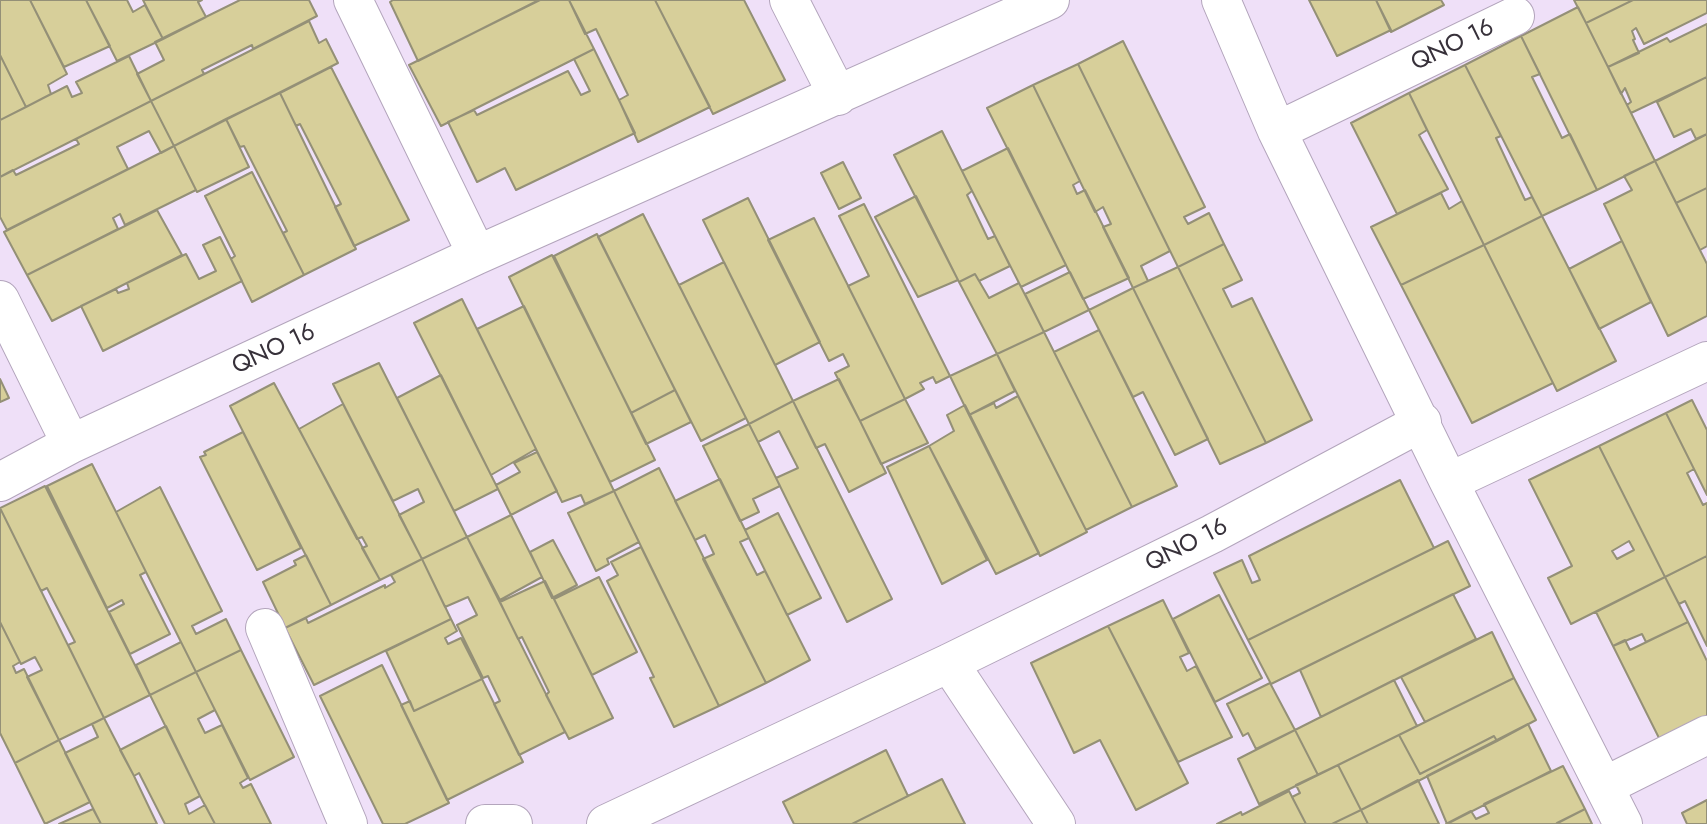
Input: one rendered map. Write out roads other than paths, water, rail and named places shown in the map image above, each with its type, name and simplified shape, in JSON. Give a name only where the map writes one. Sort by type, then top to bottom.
[{"type":"street","points":[[354,0],[477,255]]},
{"type":"street","points":[[789,0],[838,96]]},
{"type":"street","name":"QNO 16","points":[[0,482],[71,444],[477,255],[1049,0]]},
{"type":"street","points":[[1220,0],[1277,131],[1623,824]]},
{"type":"street","name":"QNO 16","points":[[1277,131],[1515,16]]},
{"type":"street","points":[[0,300],[71,444]]},
{"type":"street","points":[[1450,482],[1707,361]]},
{"type":"street","name":"QNO 16","points":[[606,824],[949,663],[1212,534],[1422,422]]},
{"type":"street","points":[[265,628],[348,824]]},
{"type":"street","points":[[949,663],[1056,824]]},
{"type":"street","points":[[1605,786],[1707,734]]},
{"type":"street","points":[[485,824],[513,824]]}]
